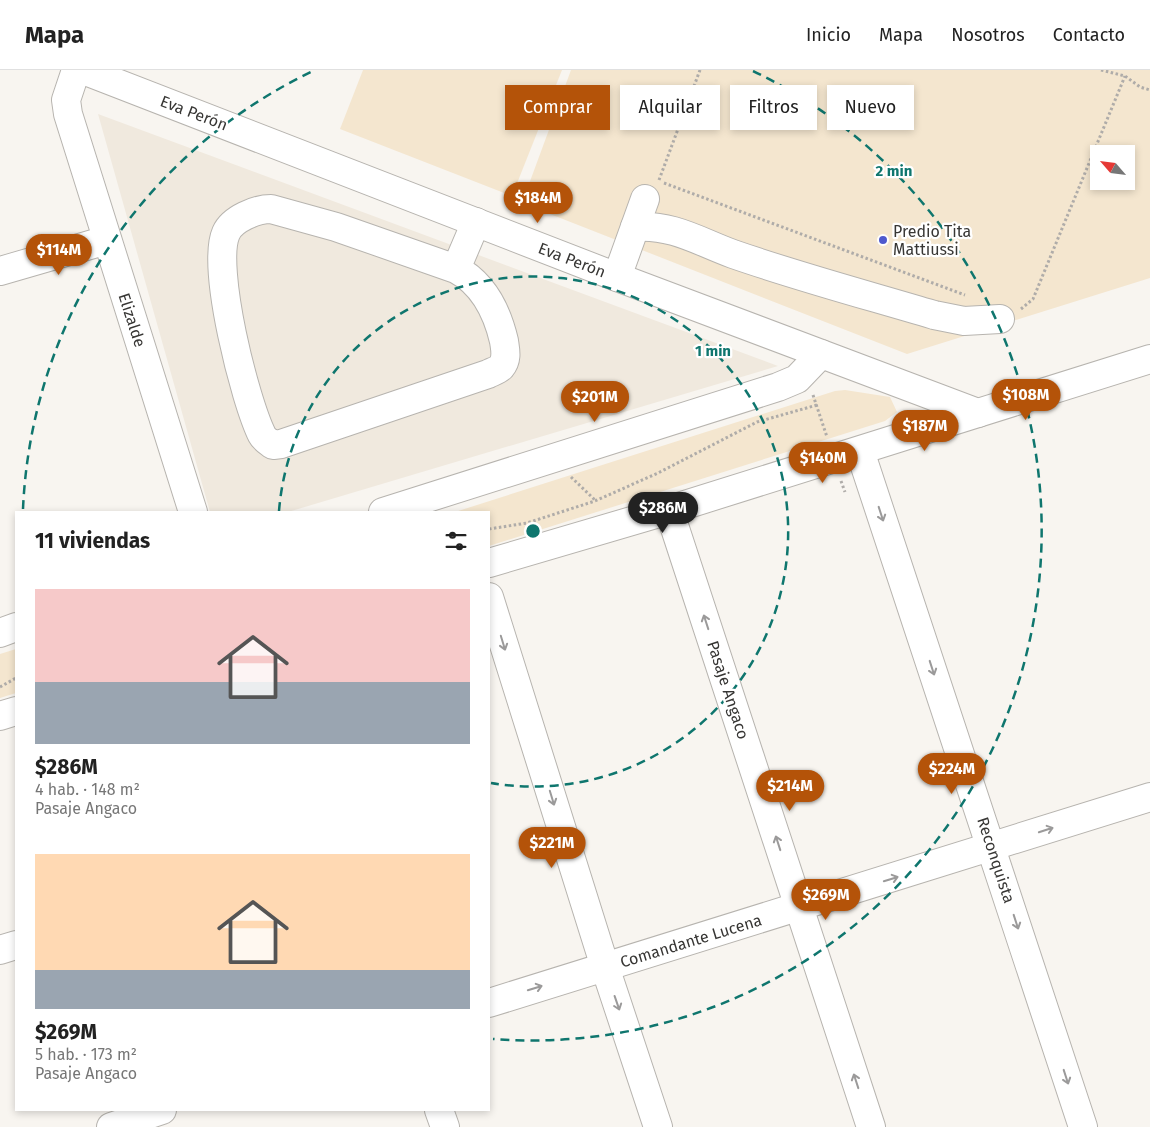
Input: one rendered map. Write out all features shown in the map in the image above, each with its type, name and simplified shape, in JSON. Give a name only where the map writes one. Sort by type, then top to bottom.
[{"type":"street","name":"Elizalde","points":[[76,70],[66,100],[68,114],[193,511]]},
{"type":"street","name":"Eva Perón","points":[[84,70],[617,277],[978,414]]},
{"type":"street","points":[[617,277],[645,199]]},
{"type":"street","points":[[262,209],[271,209],[336,227],[456,269],[469,276],[477,284],[496,313],[506,350],[505,359],[501,367],[488,374],[281,444],[273,445],[262,436],[239,363],[229,320],[222,246],[226,233],[233,223],[262,209]]},
{"type":"street","points":[[456,269],[476,222]]},
{"type":"street","points":[[635,227],[654,225],[672,230],[733,254],[934,315],[964,321],[1005,314]]},
{"type":"street","points":[[0,271],[107,240]]},
{"type":"street","points":[[387,511],[778,387],[797,379],[821,354]]},
{"type":"street","points":[[490,563],[669,510],[1150,360]]},
{"type":"street","name":"Reconquista","points":[[860,451],[1083,1127]]},
{"type":"street","name":"Pasaje Angaco","points":[[669,510],[871,1127]]},
{"type":"street","points":[[490,600],[605,967],[658,1127]]},
{"type":"street","points":[[0,633],[15,627]]},
{"type":"street","points":[[0,716],[15,711]]},
{"type":"street","name":"Comandante Lucena","points":[[490,1002],[992,848],[1150,797]]},
{"type":"street","points":[[0,950],[15,945]]},
{"type":"street","points":[[111,1127],[159,1111]]},
{"type":"street","points":[[439,1111],[445,1127]]},
{"type":"path","points":[[700,70],[659,181],[974,298]]},
{"type":"path","points":[[1101,70],[1125,76],[1140,87],[1150,90]]},
{"type":"path","points":[[1005,314],[1020,310],[1033,298],[1125,76]]},
{"type":"path","points":[[797,379],[812,393],[845,492]]},
{"type":"path","points":[[490,529],[527,523],[595,501],[658,473],[757,422],[817,405]]},
{"type":"path","points":[[552,459],[595,501]]},
{"type":"path","points":[[0,687],[15,679]]},
{"type":"shaded area","points":[[363,70],[562,70],[556,85],[505,85],[505,130],[538,130],[512,196],[340,129]]},
{"type":"shaded area","name":"Predio Tita Mattiussi","points":[[571,70],[1150,70],[1150,278],[907,354],[522,203],[549,130],[610,130],[610,85],[565,85]]},
{"type":"shaded area","points":[[98,114],[778,366],[291,511],[210,511]]},
{"type":"shaded area","points":[[845,390],[890,397],[897,412],[885,421],[490,546],[490,511],[458,511],[835,391]]},
{"type":"shaded area","points":[[15,649],[15,693],[0,698],[0,654]]},
{"type":"place","name":"Predio Tita Mattiussi","points":[[883,240]]}]
